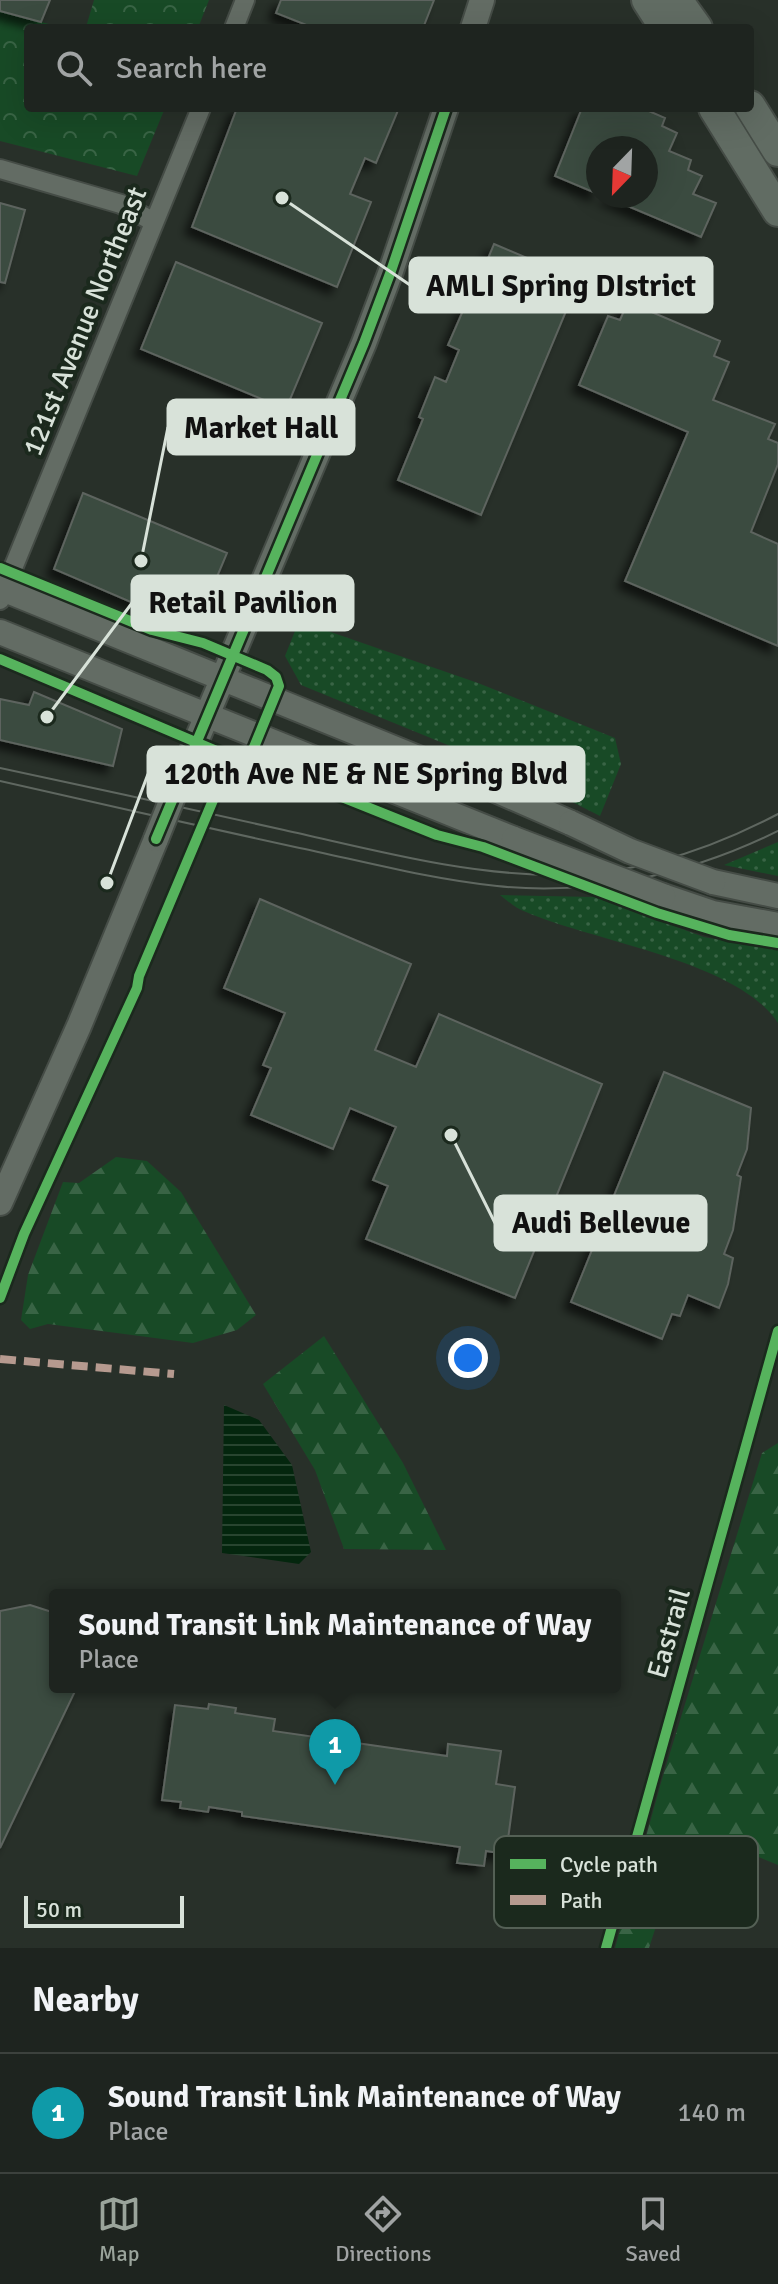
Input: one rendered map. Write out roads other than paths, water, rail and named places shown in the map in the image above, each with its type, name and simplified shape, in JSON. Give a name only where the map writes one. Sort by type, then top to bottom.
[{"type":"main road","points":[[647,0],[662,24]]},
{"type":"main road","points":[[677,0],[694,24]]},
{"type":"main road","points":[[716,112],[778,211]]},
{"type":"main road","points":[[754,112],[778,151]]},
{"type":"street","points":[[236,24],[245,0]]},
{"type":"street","points":[[474,24],[482,0]]},
{"type":"street","name":"121st Avenue Northeast","points":[[1,593],[199,112]]},
{"type":"street","points":[[0,1203],[79,1026],[375,314],[445,112]]},
{"type":"street","points":[[0,169],[121,204],[154,222]]},
{"type":"street","points":[[1,593],[223,679],[571,823],[630,851],[713,882],[778,896]]},
{"type":"street","points":[[0,632],[663,896],[713,913],[778,925]]},
{"type":"tram line","points":[[0,768],[420,860],[523,874],[587,874],[643,865],[699,849],[778,814]]},
{"type":"tram line","points":[[0,781],[396,869],[497,886],[570,888],[641,878],[711,859],[778,831]]},
{"type":"place","name":"AMLI Spring DIstrict","points":[[282,198]]},
{"type":"place","name":"Market Hall","points":[[141,561]]},
{"type":"place","name":"Retail Pavilion","points":[[47,717]]},
{"type":"place","name":"120th Ave NE & NE Spring Blvd","points":[[107,883]]},
{"type":"place","name":"Audi Bellevue","points":[[451,1135]]},
{"type":"place","name":"Sound Transit Link Maintenance of Way","points":[[335,1785]]}]
